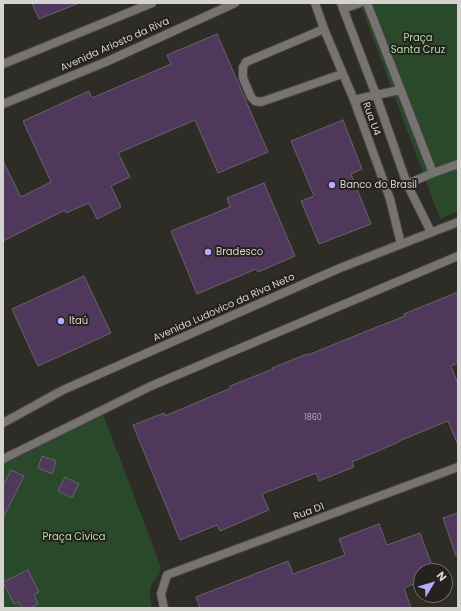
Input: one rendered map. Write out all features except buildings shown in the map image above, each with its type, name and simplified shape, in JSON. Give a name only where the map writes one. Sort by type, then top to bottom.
[{"type":"street","points":[[3,64],[152,3]]},
{"type":"street","name":"Avenida Ariosto da Riva","points":[[3,104],[108,61],[235,3]]},
{"type":"street","name":"Rua U4","points":[[315,3],[342,74],[354,100],[390,199],[402,244]]},
{"type":"street","points":[[342,6],[360,3]]},
{"type":"street","points":[[367,3],[433,173]]},
{"type":"street","name":"Rua U4","points":[[342,6],[376,95],[407,184],[431,232]]},
{"type":"street","points":[[324,29],[246,62],[243,67],[243,78],[251,97],[255,101],[261,102],[342,74]]},
{"type":"street","points":[[354,100],[400,90]]},
{"type":"street","points":[[407,184],[458,164]]},
{"type":"street","name":"Avenida Ludovico da Riva Neto","points":[[4,421],[70,387],[340,268],[458,222]]},
{"type":"street","points":[[3,459],[151,386],[458,256]]},
{"type":"street","name":"Rua D1","points":[[164,608],[161,594],[168,575],[458,467]]},
{"type":"green space","name":"Praça Santa Cruz","points":[[360,3],[458,3],[458,211],[440,219]]},
{"type":"green space","name":"Praça Cívica","points":[[101,409],[161,567],[159,575],[150,588],[152,608],[3,608],[3,456]]},
{"type":"place","name":"Banco do Brasil","points":[[332,185]]},
{"type":"place","name":"Bradesco","points":[[208,252]]},
{"type":"place","name":"Itaú","points":[[61,321]]}]
